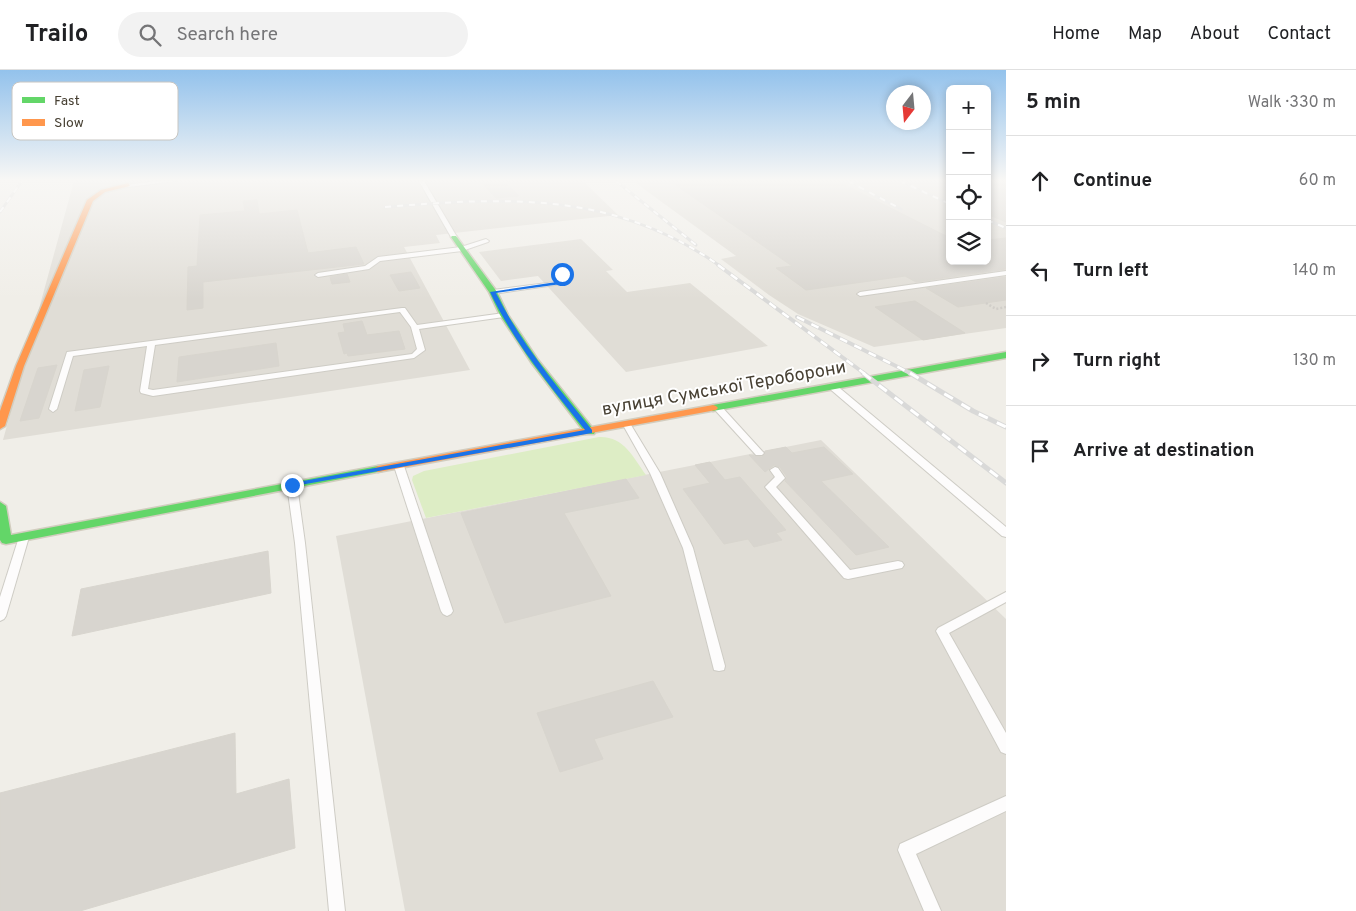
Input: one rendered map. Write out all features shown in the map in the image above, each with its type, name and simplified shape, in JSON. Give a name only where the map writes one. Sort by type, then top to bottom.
[{"type":"street","points":[[0,426],[20,366],[81,220]]},
{"type":"street","points":[[454,237],[493,292],[504,315],[535,362],[590,432]]},
{"type":"street","name":"вулиця Сумської Тероборони","points":[[0,506],[6,540],[292,485],[1006,355]]},
{"type":"lane","points":[[444,220],[454,237]]},
{"type":"lane","points":[[318,275],[367,268],[378,258],[462,249],[486,241]]},
{"type":"lane","points":[[860,294],[1006,273]]},
{"type":"lane","points":[[493,292],[567,282],[562,274]]},
{"type":"lane","points":[[53,409],[70,354],[151,343],[402,310],[415,327],[421,350],[414,356],[153,393],[144,391],[151,343]]},
{"type":"lane","points":[[415,327],[504,315]]},
{"type":"lane","points":[[834,387],[1006,533]]},
{"type":"lane","points":[[718,408],[759,452]]},
{"type":"lane","points":[[627,425],[655,473],[688,548],[719,666]]},
{"type":"lane","points":[[400,466],[447,611]]},
{"type":"lane","points":[[775,470],[780,478],[770,487],[848,575],[898,565]]},
{"type":"lane","points":[[292,485],[300,543],[336,911]]},
{"type":"lane","points":[[0,616],[25,536]]},
{"type":"lane","points":[[1006,597],[942,630],[1006,747]]},
{"type":"lane","points":[[933,911],[906,850],[1006,803]]},
{"type":"path","points":[[986,303],[996,309],[1006,307]]},
{"type":"shaded area","points":[[63,220],[570,220],[436,235],[440,243],[404,247],[470,370],[3,440]]},
{"type":"shaded area","points":[[687,220],[946,220],[946,265],[991,265],[991,220],[1006,220],[1006,328],[874,347],[798,314],[721,259],[736,256]]},
{"type":"shaded area","points":[[581,239],[613,270],[606,271],[627,292],[690,283],[768,346],[626,372],[538,276],[501,281],[479,252]]},
{"type":"shaded area","points":[[821,440],[1006,619],[1006,911],[405,911],[336,536]]},
{"type":"green space","points":[[599,437],[615,440],[621,444],[632,455],[646,475],[426,518],[412,480],[413,476],[424,471]]},
{"type":"building","points":[[200,220],[300,220],[308,253],[356,247],[364,264],[203,282],[203,308],[187,310],[188,267],[197,266]]},
{"type":"building","points":[[726,220],[915,220],[946,236],[946,265],[991,265],[991,240],[1006,238],[1006,269],[916,282],[905,276],[806,290],[776,268],[792,266]]},
{"type":"building","points":[[411,272],[420,288],[399,291],[390,275]]},
{"type":"building","points":[[347,274],[350,282],[332,284],[330,277]]},
{"type":"building","points":[[1006,277],[1006,300],[958,307],[926,288]]},
{"type":"building","points":[[915,301],[965,333],[923,340],[875,307]]},
{"type":"building","points":[[362,321],[367,335],[399,331],[405,349],[348,356],[347,353],[344,354],[338,333],[345,332],[343,324]]},
{"type":"building","points":[[276,343],[279,366],[177,382],[179,357]]},
{"type":"building","points":[[57,365],[39,418],[20,421],[38,368]]},
{"type":"building","points":[[109,366],[100,407],[75,411],[84,370]]},
{"type":"building","points":[[786,447],[792,453],[824,447],[853,474],[821,481],[889,547],[856,555],[785,481],[787,477],[780,467],[774,465],[765,472],[749,455],[762,457],[765,451]]},
{"type":"building","points":[[710,462],[725,480],[740,477],[786,530],[776,533],[782,540],[754,547],[748,539],[724,544],[683,489],[710,483],[695,465]]},
{"type":"building","points":[[626,479],[639,498],[564,513],[611,596],[505,623],[461,513]]},
{"type":"building","points":[[268,551],[271,593],[72,636],[81,589]]},
{"type":"building","points":[[653,681],[673,717],[594,739],[603,759],[560,772],[537,713]]},
{"type":"building","points":[[235,733],[236,794],[289,779],[295,848],[80,911],[0,911],[0,793]]},
{"type":"railway","points":[[627,220],[680,242],[720,266]]},
{"type":"railway","points":[[665,220],[696,245]]},
{"type":"railway","points":[[991,222],[1006,228]]},
{"type":"railway","points":[[718,265],[865,374]]},
{"type":"railway","points":[[797,317],[910,373]]},
{"type":"railway","points":[[863,373],[1006,483]]},
{"type":"railway","points":[[910,373],[973,411],[1006,427]]},
{"type":"traffic: fast","points":[[454,237],[493,292],[504,315],[535,362],[590,432]]},
{"type":"traffic: fast","points":[[713,408],[1006,355]]},
{"type":"traffic: fast","points":[[0,506],[6,540],[378,469]]},
{"type":"traffic: slow","points":[[0,426],[20,366],[81,220]]},
{"type":"traffic: slow","points":[[378,469],[713,408]]},
{"type":"route","points":[[292,485],[590,432],[535,362],[504,315],[493,292],[567,282],[562,274]]}]
